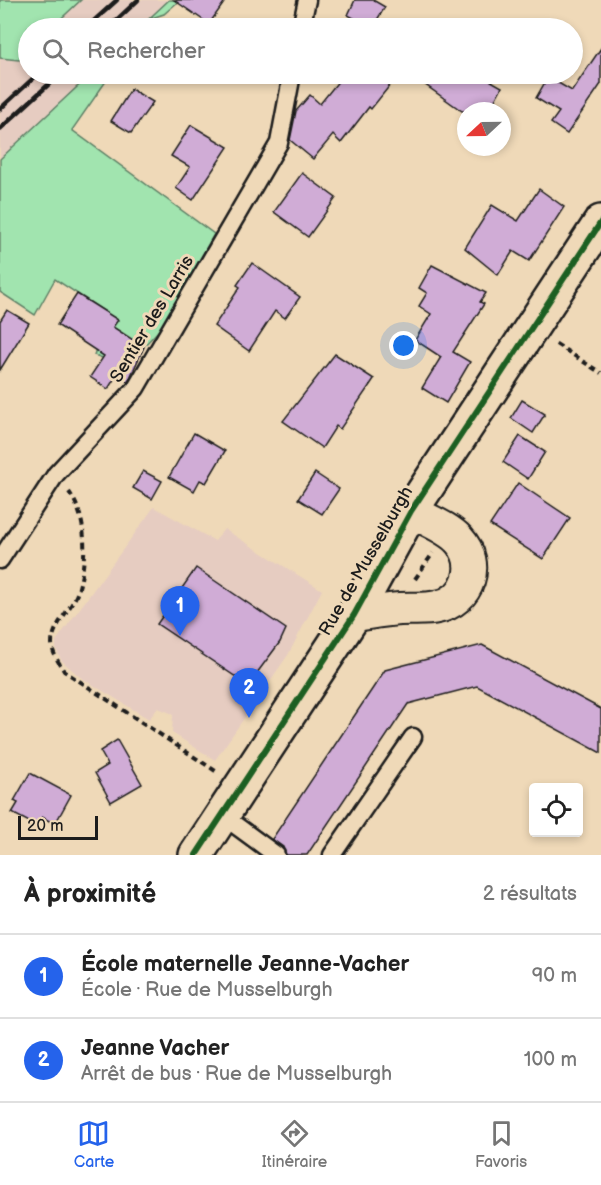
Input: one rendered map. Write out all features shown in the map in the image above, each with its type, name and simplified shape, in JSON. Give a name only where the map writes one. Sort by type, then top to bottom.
[{"type":"street","name":"Rue de Musselburgh","points":[[196,855],[354,615],[411,512],[601,222]]},
{"type":"street","points":[[354,615],[436,607],[452,602],[464,591],[471,573],[468,554],[444,528],[411,512]]},
{"type":"lane","points":[[303,18],[307,0]]},
{"type":"lane","name":"Sentier des Larris","points":[[0,560],[56,474],[136,388],[279,143],[290,84]]},
{"type":"lane","points":[[332,855],[413,737]]},
{"type":"lane","points":[[223,816],[276,855]]},
{"type":"path","points":[[531,328],[601,373]]},
{"type":"path","points":[[56,474],[77,503],[84,533],[77,592],[52,638],[54,654],[64,671],[220,774]]},
{"type":"path","points":[[410,587],[438,545]]},
{"type":"shaded area","points":[[0,0],[180,0],[164,14],[152,18],[18,18],[18,84],[103,84],[0,208]]},
{"type":"shaded area","points":[[154,507],[215,541],[224,529],[322,590],[288,655],[215,760],[172,733],[173,714],[158,708],[149,719],[80,677],[61,660],[56,649],[56,641]]},
{"type":"green space","points":[[0,0],[81,0],[62,18],[18,18],[18,60],[0,58]]},
{"type":"green space","points":[[169,0],[180,0],[164,14],[150,18]]},
{"type":"green space","points":[[80,84],[104,84],[72,130],[214,234],[162,327],[125,366],[94,355],[107,313],[55,279],[35,315],[0,292],[0,159]]},
{"type":"building","points":[[174,0],[226,0],[213,18],[200,18]]},
{"type":"building","points":[[355,0],[373,0],[385,7],[378,18],[354,18],[348,15]]},
{"type":"building","points":[[601,48],[601,84],[567,134],[551,123],[559,112],[536,98],[544,84],[560,84],[572,91],[577,84],[583,84],[583,75]]},
{"type":"building","points":[[336,84],[391,84],[371,109],[369,107],[341,143],[333,135],[313,159],[290,140],[296,111],[310,95],[320,104]]},
{"type":"building","points":[[424,84],[497,84],[502,87],[494,102],[457,102],[457,107]]},
{"type":"building","points":[[131,89],[153,102],[131,133],[111,121]]},
{"type":"building","points":[[191,125],[228,147],[193,200],[176,188],[190,167],[171,156]]},
{"type":"building","points":[[302,173],[336,198],[308,237],[274,212]]},
{"type":"building","points":[[539,189],[564,207],[529,261],[513,251],[498,275],[465,248],[492,205],[518,221]]},
{"type":"building","points":[[252,263],[300,297],[285,318],[275,311],[249,351],[214,326],[240,287],[237,285]]},
{"type":"building","points":[[432,265],[486,293],[480,302],[484,304],[453,352],[470,362],[446,403],[422,388],[441,357],[415,340],[431,314],[419,306],[427,293],[419,288]]},
{"type":"building","points":[[77,294],[118,320],[113,327],[144,347],[128,382],[116,376],[108,389],[90,377],[104,356],[57,325]]},
{"type":"building","points":[[7,310],[29,323],[0,370],[0,321]]},
{"type":"building","points":[[335,354],[374,379],[340,429],[336,426],[322,448],[283,421]]},
{"type":"building","points":[[522,400],[545,414],[533,433],[511,418]]},
{"type":"building","points":[[194,433],[225,451],[206,483],[200,480],[194,491],[169,477]]},
{"type":"building","points":[[520,436],[545,452],[528,479],[503,462]]},
{"type":"building","points":[[143,471],[162,481],[152,499],[133,488]]},
{"type":"building","points":[[315,473],[339,489],[322,514],[298,499]]},
{"type":"building","points":[[518,483],[570,518],[543,559],[490,525]]},
{"type":"building","points":[[196,568],[286,629],[280,642],[248,685],[157,624]]},
{"type":"building","points":[[482,645],[601,709],[601,753],[477,686],[408,704],[307,855],[286,855],[283,847],[272,839],[385,670]]},
{"type":"building","points":[[117,740],[142,784],[111,802],[95,773],[108,765],[100,751]]},
{"type":"building","points":[[30,773],[71,795],[55,824],[42,817],[37,826],[12,813],[18,803],[14,801]]},
{"type":"railway","points":[[97,18],[117,0]]},
{"type":"railway","points":[[119,18],[138,0]]},
{"type":"railway","points":[[0,109],[27,84]]},
{"type":"railway","points":[[0,129],[49,84]]},
{"type":"cycle path","points":[[196,855],[354,615],[411,511],[601,222]]},
{"type":"place","name":"École maternelle Jeanne-Vacher","points":[[180,636]]},
{"type":"place","name":"Jeanne Vacher","points":[[249,718]]}]
